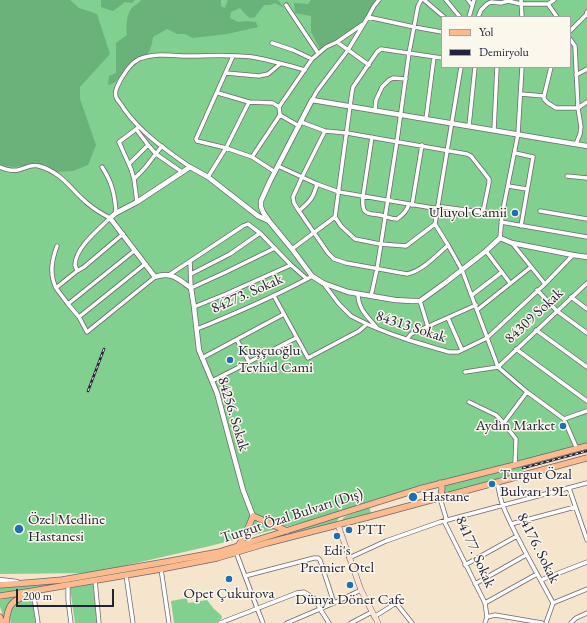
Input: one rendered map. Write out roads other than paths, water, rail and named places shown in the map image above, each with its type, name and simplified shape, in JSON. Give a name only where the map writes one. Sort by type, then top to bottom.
[{"type":"main road","name":"Turgut Özal Bulvarı (Dış)","points":[[0,585],[62,580],[219,552],[419,489],[587,446]]},
{"type":"main road","name":"Turgut Özal Bulvarı (Dış)","points":[[0,596],[217,558],[587,458]]},
{"type":"main road","points":[[440,483],[442,488],[441,497]]},
{"type":"main road","points":[[365,505],[358,511],[343,516],[338,525],[361,590],[378,623]]},
{"type":"main road","points":[[239,545],[253,516],[287,531]]},
{"type":"main road","points":[[6,623],[7,614],[11,604],[15,600],[34,591]]},
{"type":"main road","points":[[0,617],[2,623]]},
{"type":"street","points":[[309,278],[292,248],[268,221],[261,207],[261,201],[317,91],[348,50],[379,0]]},
{"type":"street","points":[[371,296],[377,269],[409,53],[418,6],[421,0]]},
{"type":"street","points":[[424,0],[443,16]]},
{"type":"street","points":[[446,0],[459,16]]},
{"type":"street","points":[[468,0],[472,5]]},
{"type":"street","points":[[469,16],[474,0]]},
{"type":"street","points":[[478,16],[481,10],[491,2],[504,3],[508,1],[548,4],[554,0]]},
{"type":"street","points":[[521,2],[522,16]]},
{"type":"street","points":[[548,4],[556,16]]},
{"type":"street","points":[[286,6],[318,53]]},
{"type":"street","points":[[571,30],[586,15],[587,12]]},
{"type":"street","points":[[368,17],[441,32]]},
{"type":"street","points":[[252,158],[280,115],[279,107],[312,59],[326,47],[337,42],[363,24]]},
{"type":"street","points":[[571,40],[575,46],[580,127],[580,134],[576,144]]},
{"type":"street","points":[[337,42],[368,65]]},
{"type":"street","points":[[272,43],[293,50],[312,59]]},
{"type":"street","points":[[435,224],[406,246],[380,244],[354,239],[341,226],[335,217],[347,132],[349,106],[353,87],[377,52],[381,49],[441,58]]},
{"type":"street","points":[[182,172],[156,154],[148,145],[116,95],[117,88],[125,72],[132,64],[140,59],[164,54],[178,56],[234,56],[252,57],[305,70]]},
{"type":"street","points":[[234,56],[196,139],[197,141],[226,148],[252,158],[275,172]]},
{"type":"street","points":[[426,119],[434,57]]},
{"type":"street","points":[[226,73],[258,76],[268,74],[280,64]]},
{"type":"street","points":[[461,68],[435,224],[462,270],[498,367],[527,392],[564,419],[577,449]]},
{"type":"street","points":[[469,126],[475,68]]},
{"type":"street","points":[[494,130],[497,68]]},
{"type":"street","points":[[169,275],[242,226],[248,224],[260,233],[291,265],[309,278],[348,292],[412,302],[420,301],[462,270],[500,238],[502,215],[518,134],[522,68]]},
{"type":"street","points":[[551,68],[544,96],[546,101],[556,108],[578,108],[587,102]]},
{"type":"street","points":[[576,75],[587,69]]},
{"type":"street","points":[[375,110],[376,100],[382,87],[389,80],[393,78],[406,79]]},
{"type":"street","points":[[218,93],[249,102],[273,103],[279,107]]},
{"type":"street","points":[[520,94],[544,96]]},
{"type":"street","points":[[312,100],[587,146]]},
{"type":"street","points":[[208,177],[226,148],[249,102]]},
{"type":"street","points":[[280,115],[300,124],[326,131],[347,132],[469,155],[488,177],[489,183],[483,212]]},
{"type":"street","points":[[138,128],[190,167],[208,177],[258,216],[268,221]]},
{"type":"street","points":[[137,202],[130,163],[119,142],[138,128]]},
{"type":"street","points":[[326,131],[302,177],[294,197],[294,203],[328,253],[334,259],[346,263],[407,274],[421,268],[448,245]]},
{"type":"street","points":[[372,137],[362,204],[367,213],[384,216],[391,219],[397,219],[404,213],[410,204],[422,145]]},
{"type":"street","points":[[130,163],[148,145]]},
{"type":"street","points":[[134,179],[162,146]]},
{"type":"street","points":[[515,153],[533,157],[521,226]]},
{"type":"street","points":[[0,167],[18,170],[31,166],[39,166],[62,178],[86,203],[110,218],[134,251],[155,276]]},
{"type":"street","points":[[278,166],[317,184],[339,192],[433,208],[443,207],[502,215]]},
{"type":"street","points":[[102,167],[111,184],[115,198],[116,213]]},
{"type":"street","points":[[77,271],[75,265],[76,257],[82,247],[110,218],[190,167]]},
{"type":"street","points":[[567,176],[587,178]]},
{"type":"street","points":[[299,212],[311,201],[317,184]]},
{"type":"street","points":[[508,186],[528,189]]},
{"type":"street","points":[[540,211],[587,219]]},
{"type":"street","points":[[292,248],[335,217]]},
{"type":"street","points":[[501,222],[587,237]]},
{"type":"street","points":[[191,274],[230,254],[260,233]]},
{"type":"street","points":[[56,288],[84,267],[122,234]]},
{"type":"street","points":[[500,238],[512,243],[587,257]]},
{"type":"street","points":[[512,243],[545,284]]},
{"type":"street","points":[[57,246],[51,271],[53,281],[56,288],[79,317],[87,332],[155,276],[162,274],[169,275],[180,280],[191,288]]},
{"type":"street","points":[[191,288],[275,248]]},
{"type":"street","points":[[68,304],[134,251]]},
{"type":"street","points":[[486,251],[510,283]]},
{"type":"street","name":"84313 Sokak","points":[[296,338],[308,358],[359,331],[367,324],[407,339],[449,352],[462,350],[487,338],[545,284],[573,255]]},
{"type":"street","points":[[190,261],[191,288]]},
{"type":"street","points":[[79,317],[145,264]]},
{"type":"street","points":[[194,307],[291,265]]},
{"type":"street","points":[[477,310],[531,267]]},
{"type":"street","points":[[472,295],[502,272]]},
{"type":"street","name":"84273. Sokak","points":[[197,328],[274,296],[309,278]]},
{"type":"street","points":[[323,283],[339,304],[351,316],[367,324]]},
{"type":"street","name":"84309 Sokak","points":[[498,367],[587,283]]},
{"type":"street","name":"84256. Sokak","points":[[191,288],[199,350],[217,393],[243,490],[253,516]]},
{"type":"street","points":[[537,290],[557,311],[587,333]]},
{"type":"street","points":[[358,294],[358,302],[361,308],[378,329]]},
{"type":"street","points":[[212,381],[296,338],[274,296]]},
{"type":"street","points":[[572,297],[587,309]]},
{"type":"street","points":[[420,301],[428,327]]},
{"type":"street","points":[[407,339],[412,334],[476,305]]},
{"type":"street","points":[[202,358],[284,314]]},
{"type":"street","points":[[448,318],[462,350]]},
{"type":"street","points":[[536,330],[587,368]]},
{"type":"street","points":[[238,340],[249,362]]},
{"type":"street","points":[[516,349],[587,401]]},
{"type":"street","points":[[466,372],[498,367]]},
{"type":"street","points":[[503,424],[527,392]]},
{"type":"street","points":[[469,402],[496,415],[516,439],[515,465]]},
{"type":"street","points":[[564,419],[587,411]]},
{"type":"street","name":"84176. Sokak","points":[[497,482],[503,505],[511,524],[526,555],[553,602],[546,623]]},
{"type":"street","points":[[350,558],[386,541],[445,520],[587,483]]},
{"type":"street","points":[[568,488],[587,540]]},
{"type":"street","name":"84177. Sokak","points":[[441,497],[446,518],[445,523],[485,603],[487,617],[485,623]]},
{"type":"street","points":[[511,524],[575,507]]},
{"type":"street","points":[[465,565],[518,536]]},
{"type":"street","points":[[236,552],[263,623]]},
{"type":"street","points":[[475,584],[526,555]]},
{"type":"street","points":[[245,576],[318,558],[320,560],[334,603]]},
{"type":"street","points":[[541,580],[587,562]]},
{"type":"street","points":[[161,569],[169,623]]},
{"type":"street","points":[[485,603],[537,574]]},
{"type":"street","points":[[126,575],[133,623]]},
{"type":"street","points":[[0,580],[21,583]]},
{"type":"street","points":[[95,580],[99,623]]},
{"type":"street","points":[[68,585],[71,623]]},
{"type":"street","points":[[553,602],[587,589]]},
{"type":"street","points":[[287,623],[361,590]]},
{"type":"street","points":[[34,591],[38,623]]},
{"type":"street","points":[[220,623],[297,593],[304,592],[315,599],[329,623]]},
{"type":"street","points":[[351,623],[396,603],[412,623]]},
{"type":"street","points":[[571,623],[576,618],[587,613]]},
{"type":"street","points":[[487,617],[495,616],[542,623]]},
{"type":"railway","points":[[88,391],[104,349]]},
{"type":"railway","points":[[523,468],[587,451]]},
{"type":"place","name":"Uluyol Camii","points":[[515,213]]},
{"type":"place","name":"Kuşçuoğlu Tevhid Cami","points":[[230,360]]},
{"type":"place","name":"Aydın Market","points":[[563,426]]},
{"type":"place","name":"Turgut Özal Bulvarı 19L","points":[[492,484]]},
{"type":"place","name":"Hastane","points":[[413,497]]},
{"type":"place","name":"Özel Medline Hastanesi","points":[[19,529]]},
{"type":"place","name":"PTT","points":[[349,530]]},
{"type":"place","name":"Edi's Premier Otel","points":[[337,536]]},
{"type":"place","name":"Opet Çukurova","points":[[229,579]]},
{"type":"place","name":"Dünya Döner Cafe","points":[[350,585]]}]
